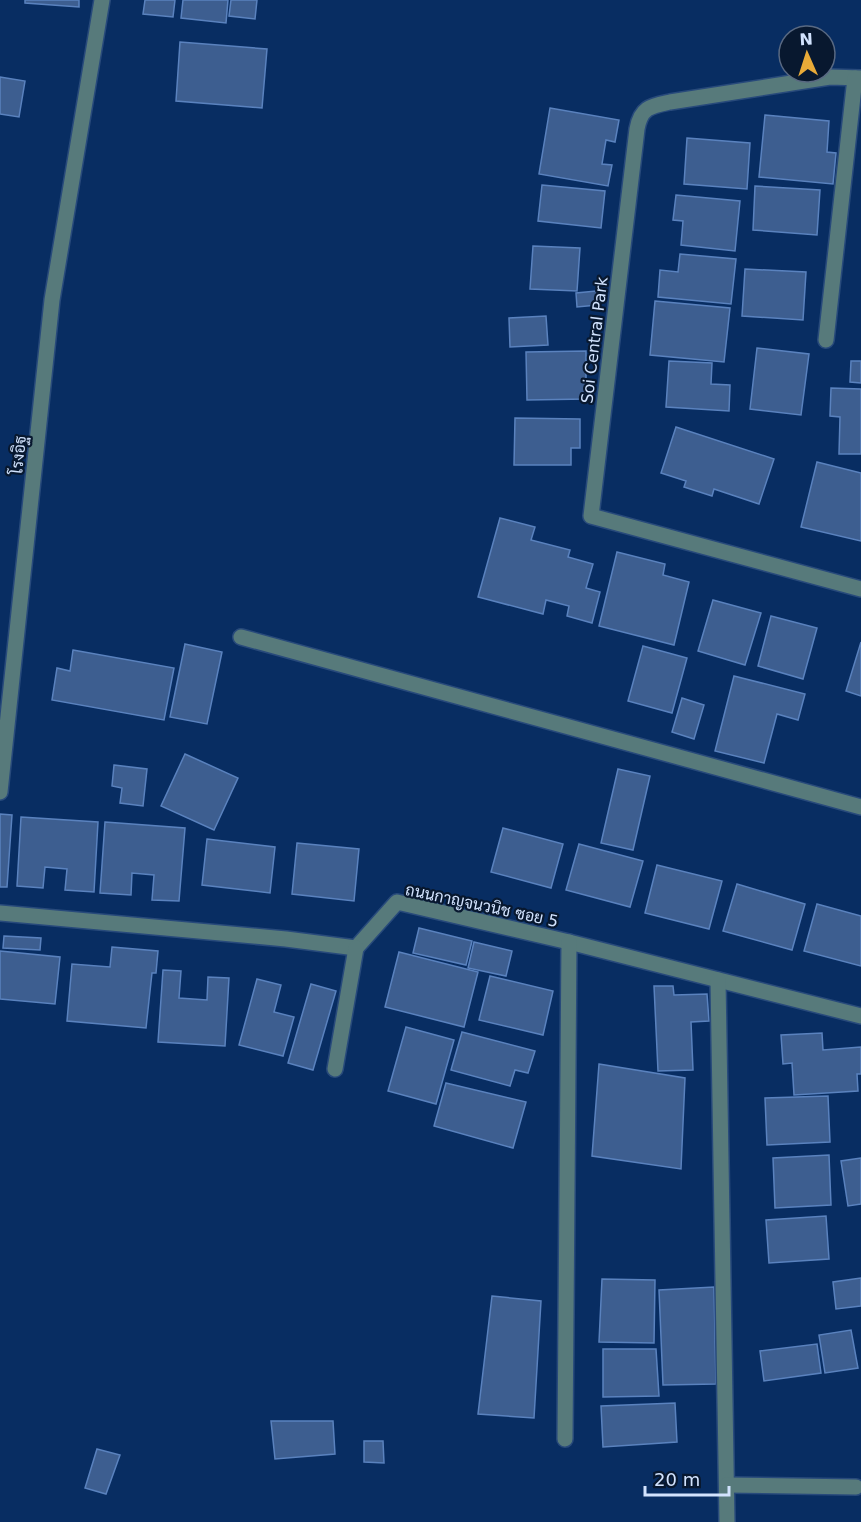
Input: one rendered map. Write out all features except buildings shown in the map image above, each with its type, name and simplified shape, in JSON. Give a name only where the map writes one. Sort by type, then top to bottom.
[{"type":"street","name":"โรงอิฐ","points":[[0,792],[52,300],[102,0]]},
{"type":"street","name":"Soi Central Park","points":[[858,78],[830,77],[670,102],[648,108],[640,118],[591,516],[861,589]]},
{"type":"street","points":[[826,340],[858,78]]},
{"type":"street","points":[[241,637],[861,807]]},
{"type":"street","name":"ถนนกาญจนวนิช ซอย 5","points":[[356,948],[397,902],[569,942],[861,1016]]},
{"type":"street","points":[[0,913],[274,938],[356,948],[335,1069]]},
{"type":"street","points":[[565,1440],[569,942]]},
{"type":"street","points":[[718,980],[727,1522]]},
{"type":"street","points":[[727,1485],[856,1486]]}]
